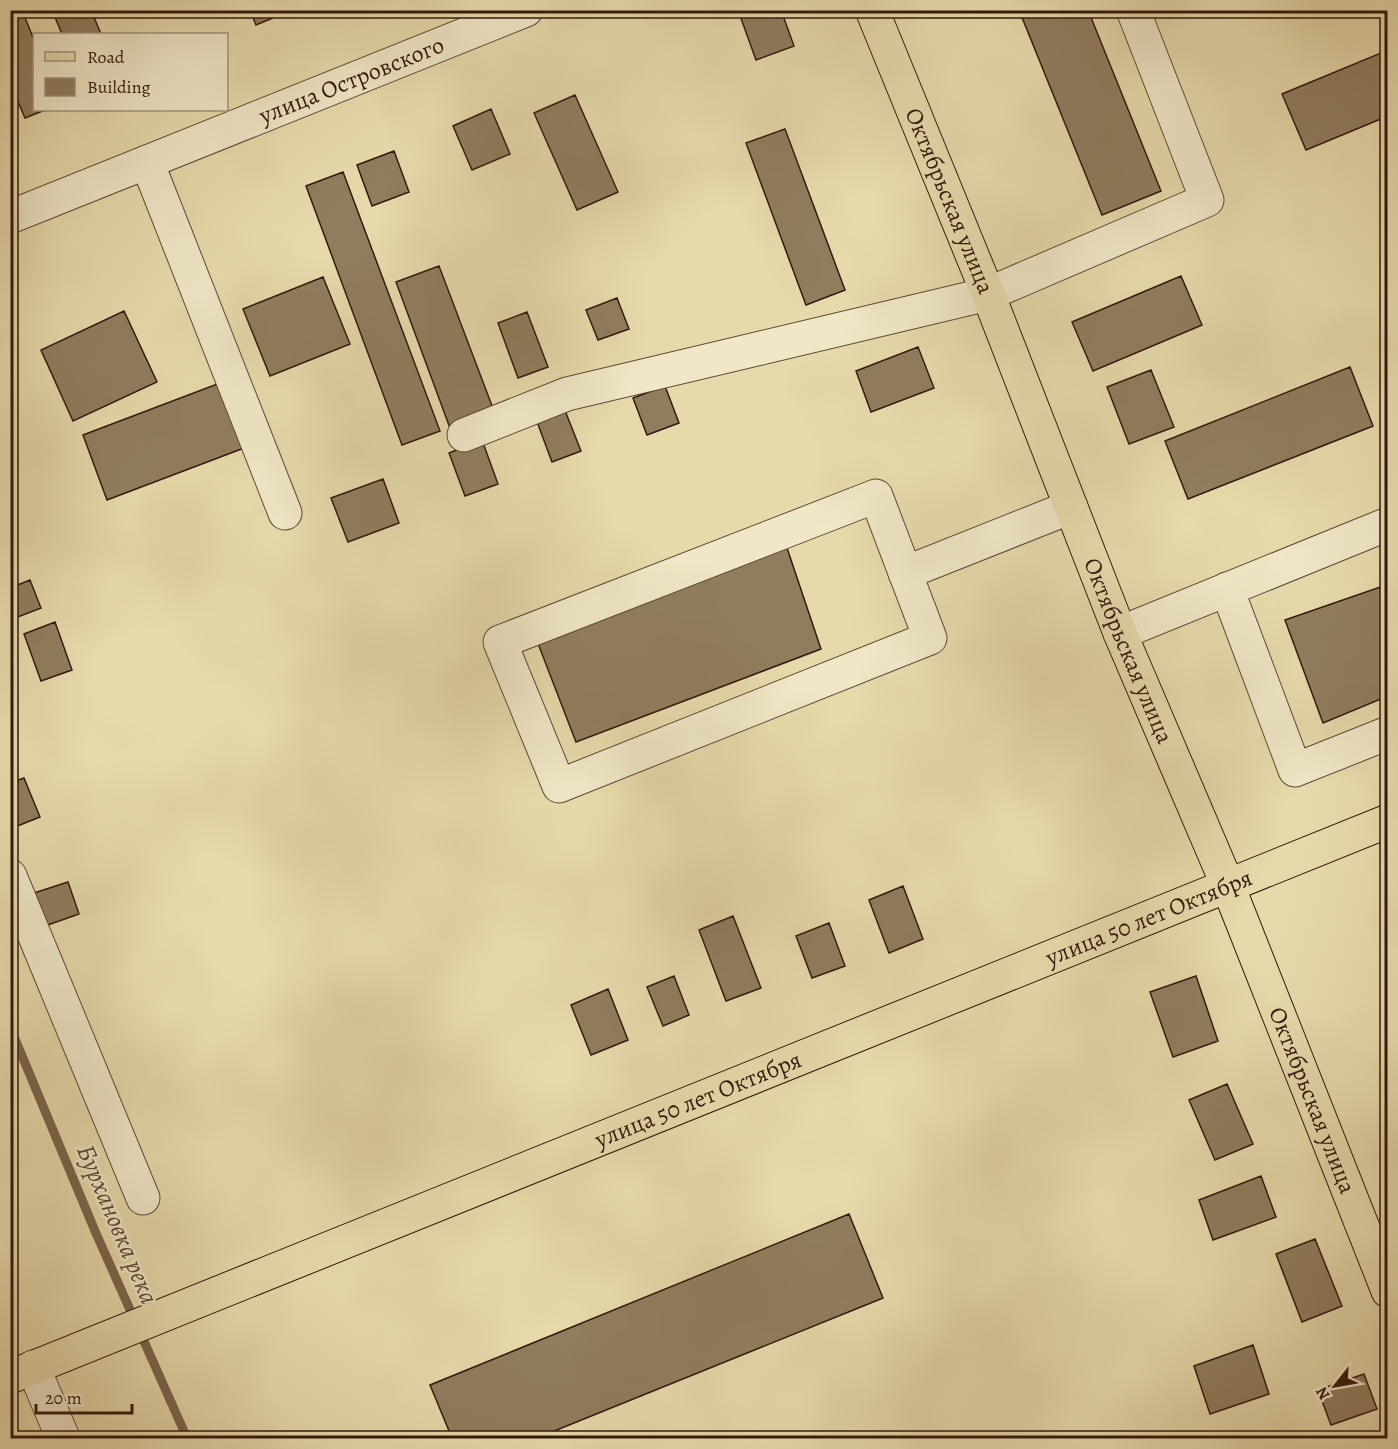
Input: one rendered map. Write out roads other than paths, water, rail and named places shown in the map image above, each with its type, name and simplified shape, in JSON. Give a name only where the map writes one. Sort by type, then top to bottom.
[{"type":"main road","name":"Октябрьская улица","points":[[872,10],[988,294],[1120,633],[1228,886],[1388,1291]]},
{"type":"main road","name":"улица 50 лет Октября","points":[[22,1372],[1388,821]]},
{"type":"street","name":"улица Островского","points":[[10,217],[526,10]]},
{"type":"street","points":[[464,435],[567,394],[988,294],[1207,200],[1133,10]]},
{"type":"street","points":[[147,162],[285,513]]},
{"type":"street","points":[[876,496],[905,573],[930,638],[559,786],[500,642],[876,496]]},
{"type":"street","points":[[905,573],[1071,507]]},
{"type":"street","points":[[1120,633],[1388,524]]},
{"type":"street","points":[[1227,589],[1295,770],[1388,733]]},
{"type":"street","points":[[10,876],[142,1198]]},
{"type":"street","points":[[22,1372],[63,1438]]},
{"type":"waterway","name":"Бурхановка река","points":[[10,1027],[95,1231],[187,1438]]}]
